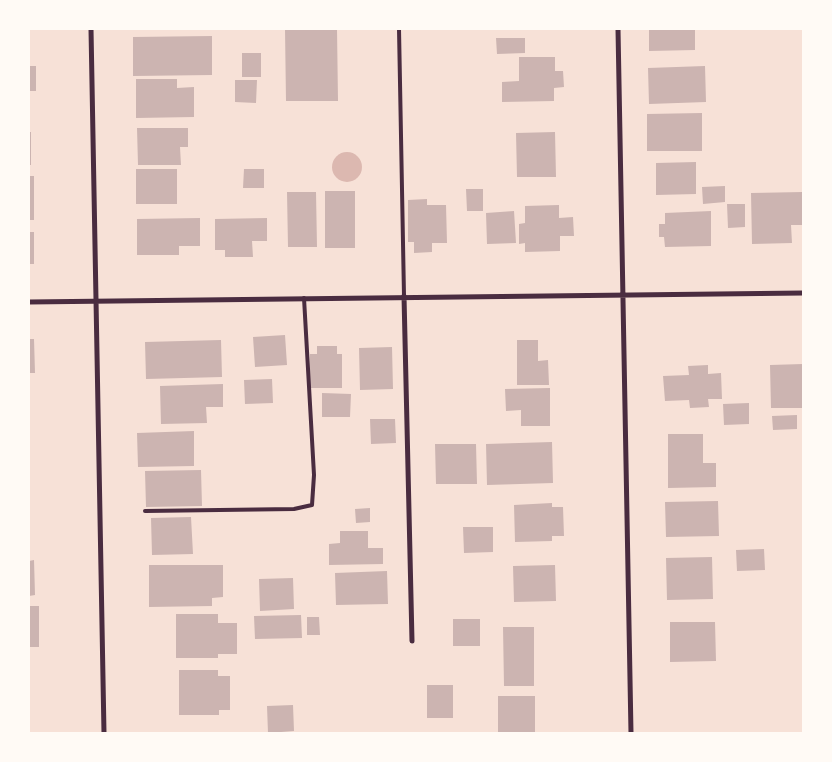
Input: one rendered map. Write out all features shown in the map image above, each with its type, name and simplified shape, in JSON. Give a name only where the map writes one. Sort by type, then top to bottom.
[{"type":"street","points":[[90,29],[104,733]]},
{"type":"street","points":[[618,29],[625,294],[631,733]]},
{"type":"street","points":[[29,302],[803,292]]},
{"type":"street","points":[[404,296],[412,642]]},
{"type":"lane","points":[[399,29],[404,296]]},
{"type":"lane","points":[[145,511],[294,509],[312,505],[314,475],[304,298]]},
{"type":"shaded area","points":[[347,152],[353,153],[361,161],[361,173],[353,181],[347,182],[341,181],[333,173],[332,167],[333,161],[341,153]]},
{"type":"building","points":[[285,29],[337,29],[338,101],[286,101]]},
{"type":"building","points":[[649,29],[695,29],[695,50],[649,51]]},
{"type":"building","points":[[212,36],[212,75],[133,76],[133,37]]},
{"type":"building","points":[[496,38],[525,38],[525,53],[497,54]]},
{"type":"building","points":[[242,53],[261,53],[261,77],[242,77]]},
{"type":"building","points":[[519,57],[555,57],[555,71],[563,71],[564,87],[554,88],[554,101],[502,102],[502,82],[519,81]]},
{"type":"building","points":[[29,66],[36,66],[36,91],[29,91]]},
{"type":"building","points":[[705,66],[706,102],[649,104],[648,68]]},
{"type":"building","points":[[136,79],[177,79],[177,88],[194,87],[194,117],[136,118]]},
{"type":"building","points":[[235,80],[257,80],[256,103],[235,102]]},
{"type":"building","points":[[702,113],[702,151],[647,151],[647,114]]},
{"type":"building","points":[[137,128],[188,128],[188,147],[180,147],[181,165],[138,165]]},
{"type":"building","points":[[29,132],[31,132],[31,165],[29,165]]},
{"type":"building","points":[[555,132],[556,177],[517,177],[516,133]]},
{"type":"building","points":[[696,162],[696,194],[656,195],[656,163]]},
{"type":"building","points":[[136,169],[177,169],[177,204],[136,204]]},
{"type":"building","points":[[244,169],[264,169],[264,188],[243,188]]},
{"type":"building","points":[[29,176],[34,176],[34,220],[29,220]]},
{"type":"building","points":[[725,186],[725,202],[703,204],[702,187]]},
{"type":"building","points":[[466,189],[483,189],[483,211],[467,211]]},
{"type":"building","points":[[325,191],[355,191],[355,248],[325,248]]},
{"type":"building","points":[[287,192],[316,192],[317,247],[288,247]]},
{"type":"building","points":[[803,192],[803,225],[791,225],[792,243],[752,244],[751,193]]},
{"type":"building","points":[[427,199],[427,205],[446,205],[447,243],[432,243],[432,252],[414,253],[414,242],[408,242],[408,200]]},
{"type":"building","points":[[727,204],[745,204],[745,227],[728,228]]},
{"type":"building","points":[[559,205],[559,218],[573,217],[574,236],[560,236],[560,251],[525,252],[525,243],[519,244],[519,224],[525,223],[525,206]]},
{"type":"building","points":[[514,211],[516,243],[487,244],[486,213]]},
{"type":"building","points":[[711,211],[711,246],[665,247],[664,237],[659,237],[659,224],[665,224],[665,213]]},
{"type":"building","points":[[200,218],[200,246],[179,246],[179,255],[137,255],[137,219]]},
{"type":"building","points":[[267,218],[267,241],[252,241],[253,257],[225,257],[225,250],[215,250],[215,219]]},
{"type":"building","points":[[29,232],[34,232],[34,264],[29,264]]},
{"type":"building","points":[[285,335],[287,365],[255,367],[253,337]]},
{"type":"building","points":[[29,339],[34,339],[35,373],[29,373]]},
{"type":"building","points":[[221,340],[222,377],[146,379],[145,342]]},
{"type":"building","points":[[517,340],[538,340],[538,361],[548,360],[549,385],[517,385]]},
{"type":"building","points":[[317,346],[337,346],[337,354],[342,354],[342,388],[309,388],[310,354],[317,354]]},
{"type":"building","points":[[392,347],[393,389],[360,390],[359,348]]},
{"type":"building","points":[[803,364],[803,408],[771,408],[770,365]]},
{"type":"building","points":[[708,365],[708,374],[721,373],[722,399],[708,399],[709,407],[690,408],[689,400],[665,401],[663,376],[689,375],[688,366]]},
{"type":"building","points":[[272,379],[273,403],[245,404],[244,380]]},
{"type":"building","points":[[223,384],[223,407],[206,407],[207,423],[161,424],[160,386]]},
{"type":"building","points":[[550,388],[550,426],[521,426],[521,410],[506,411],[505,389]]},
{"type":"building","points":[[322,393],[351,394],[350,417],[322,417]]},
{"type":"building","points":[[749,403],[749,424],[724,425],[723,404]]},
{"type":"building","points":[[797,415],[797,429],[773,430],[772,416]]},
{"type":"building","points":[[370,419],[395,419],[396,443],[371,444]]},
{"type":"building","points":[[194,431],[194,466],[138,467],[137,433]]},
{"type":"building","points":[[668,434],[703,434],[703,463],[716,463],[716,487],[668,488]]},
{"type":"building","points":[[552,442],[553,483],[487,485],[486,444]]},
{"type":"building","points":[[435,444],[476,444],[477,484],[436,484]]},
{"type":"building","points":[[201,470],[202,506],[146,507],[145,471]]},
{"type":"building","points":[[718,501],[719,536],[666,537],[665,502]]},
{"type":"building","points":[[552,503],[552,507],[563,507],[564,536],[552,536],[552,541],[515,542],[514,505]]},
{"type":"building","points":[[370,508],[370,522],[356,523],[355,509]]},
{"type":"building","points":[[191,517],[193,554],[152,555],[151,518]]},
{"type":"building","points":[[463,527],[493,527],[493,552],[464,553]]},
{"type":"building","points":[[340,531],[368,531],[368,548],[383,548],[383,564],[329,565],[329,544],[340,543]]},
{"type":"building","points":[[764,549],[765,570],[737,571],[736,550]]},
{"type":"building","points":[[712,557],[713,599],[667,600],[666,558]]},
{"type":"building","points":[[34,560],[35,595],[29,596],[29,561]]},
{"type":"building","points":[[149,565],[223,565],[223,597],[212,598],[212,606],[149,607]]},
{"type":"building","points":[[555,565],[556,601],[514,602],[513,566]]},
{"type":"building","points":[[387,571],[388,604],[336,605],[335,573]]},
{"type":"building","points":[[293,578],[294,609],[260,611],[259,579]]},
{"type":"building","points":[[29,606],[39,606],[39,647],[29,647]]},
{"type":"building","points":[[176,614],[218,614],[218,623],[237,623],[237,654],[218,654],[218,658],[176,658]]},
{"type":"building","points":[[301,615],[302,638],[255,639],[254,616]]},
{"type":"building","points":[[307,617],[319,617],[320,635],[307,635]]},
{"type":"building","points":[[453,619],[480,619],[480,646],[453,646]]},
{"type":"building","points":[[670,622],[715,622],[716,661],[670,662]]},
{"type":"building","points":[[503,627],[534,627],[534,686],[504,686]]},
{"type":"building","points":[[179,670],[218,670],[218,676],[230,676],[230,710],[219,710],[219,715],[179,715]]},
{"type":"building","points":[[427,685],[453,685],[453,718],[427,718]]},
{"type":"building","points":[[498,696],[535,696],[535,733],[498,733]]},
{"type":"building","points":[[293,705],[294,731],[268,733],[267,706]]}]
